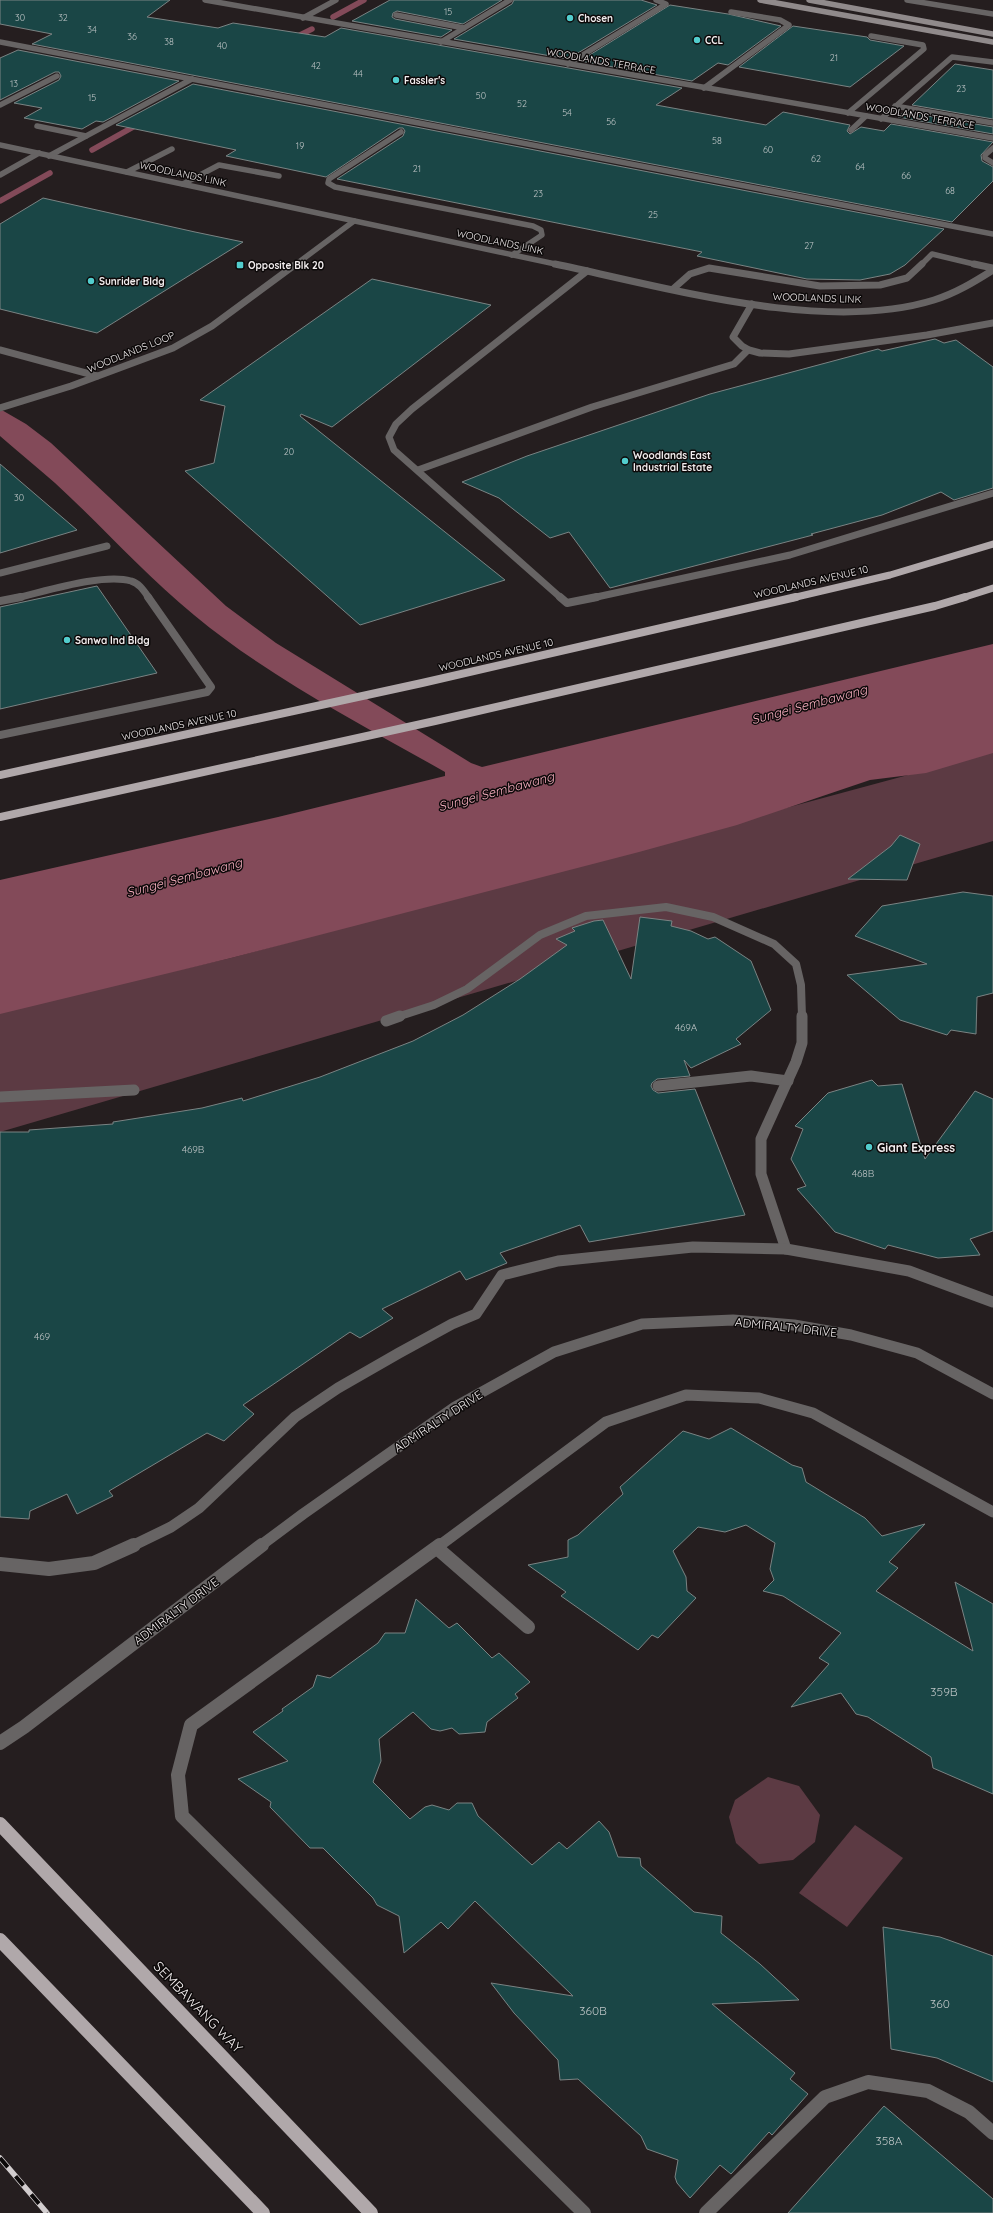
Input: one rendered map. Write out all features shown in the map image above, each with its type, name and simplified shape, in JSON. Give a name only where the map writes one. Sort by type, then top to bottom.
[{"type":"main road","points":[[760,0],[993,42]]},
{"type":"main road","points":[[809,0],[993,34]]},
{"type":"main road","name":"WOODLANDS AVENUE 10","points":[[0,775],[422,683],[882,576],[993,544]]},
{"type":"main road","points":[[0,817],[435,721],[928,608],[993,588]]},
{"type":"main road","name":"SEMBAWANG WAY","points":[[0,1824],[371,2213]]},
{"type":"main road","points":[[0,1940],[263,2213]]},
{"type":"street","name":"WOODLANDS TERRACE","points":[[206,0],[993,138]]},
{"type":"street","points":[[303,18],[336,0]]},
{"type":"street","points":[[442,42],[510,0]]},
{"type":"street","points":[[568,64],[666,4],[656,0]]},
{"type":"street","points":[[907,0],[993,14]]},
{"type":"street","points":[[704,88],[789,25],[780,20],[731,12]]},
{"type":"street","points":[[396,15],[464,28]]},
{"type":"street","points":[[848,113],[924,48],[923,45],[871,36]]},
{"type":"street","points":[[0,42],[993,234]]},
{"type":"street","points":[[881,119],[952,57],[993,62]]},
{"type":"street","points":[[0,104],[57,76]]},
{"type":"street","points":[[49,156],[192,79]]},
{"type":"street","points":[[895,106],[993,123]]},
{"type":"street","points":[[851,130],[866,116]]},
{"type":"street","points":[[37,126],[86,136]]},
{"type":"street","points":[[401,132],[329,179],[328,183],[335,187],[533,226],[542,230],[542,235],[512,255]]},
{"type":"street","name":"WOODLANDS LINK","points":[[0,145],[672,289],[781,308],[841,311],[893,309],[942,297],[976,284],[993,269]]},
{"type":"street","points":[[993,148],[985,154],[985,158],[993,162]]},
{"type":"street","points":[[127,172],[172,149]]},
{"type":"street","points":[[0,174],[39,153]]},
{"type":"street","points":[[183,184],[219,165],[279,176]]},
{"type":"street","name":"WOODLANDS LOOP","points":[[1,407],[97,376],[173,348],[212,326],[354,221]]},
{"type":"street","points":[[672,289],[690,274],[709,268],[820,286],[880,285],[907,278],[931,255],[993,269]]},
{"type":"street","points":[[587,271],[412,409],[396,424],[389,436],[394,450],[567,603],[790,555],[993,493]]},
{"type":"street","points":[[752,304],[733,337],[737,343],[748,350],[767,353],[812,351],[953,331],[993,323]]},
{"type":"street","points":[[0,350],[97,376]]},
{"type":"street","points":[[418,470],[592,407],[734,364],[748,350]]},
{"type":"street","points":[[0,573],[107,546]]},
{"type":"street","points":[[0,601],[111,578],[133,581],[142,588],[211,687],[207,692],[198,695],[0,736]]},
{"type":"street","points":[[386,1021],[434,1005],[467,989],[540,935],[586,916],[666,907],[714,916],[774,944],[796,964],[801,985],[802,1044],[788,1081],[761,1139],[761,1174],[786,1249]]},
{"type":"street","points":[[658,1086],[751,1076],[788,1081]]},
{"type":"street","points":[[0,1097],[134,1090]]},
{"type":"street","points":[[0,1564],[49,1569],[94,1563],[123,1551],[171,1527],[199,1508],[295,1417],[338,1388],[399,1353],[452,1324],[476,1314],[502,1275],[558,1261],[693,1247],[786,1249],[909,1271],[993,1302]]},
{"type":"street","name":"ADMIRALTY DRIVE","points":[[0,1743],[304,1514],[436,1420],[455,1407],[554,1352],[642,1324],[732,1320],[794,1325],[851,1335],[917,1353],[993,1394]]},
{"type":"street","points":[[584,2213],[182,1816],[178,1775],[191,1725],[437,1548],[606,1422],[686,1395],[758,1398],[813,1413],[993,1512]]},
{"type":"street","points":[[437,1548],[528,1627]]},
{"type":"street","points":[[706,2213],[825,2097],[868,2082],[928,2091],[969,2112],[993,2132]]},
{"type":"shaded area","points":[[993,752],[993,841],[0,1132],[0,1011],[231,958]]},
{"type":"shaded area","points":[[768,1777],[799,1786],[820,1815],[815,1842],[793,1860],[759,1864],[736,1843],[729,1817],[735,1800]]},
{"type":"shaded area","points":[[855,1825],[903,1858],[847,1927],[799,1893]]},
{"type":"water","name":"Sungei Sembawang","points":[[0,409],[26,424],[51,443],[226,606],[276,643],[471,763],[482,767],[993,644],[993,753],[926,773],[870,780],[737,825],[639,852],[231,958],[0,1014],[0,880],[278,817],[445,776],[445,772],[316,699],[284,679],[223,638],[194,615],[140,567],[55,483],[0,436]]},
{"type":"building","points":[[0,0],[170,0],[147,17],[218,28],[233,23],[325,37],[341,28],[682,88],[656,105],[766,125],[783,112],[850,125],[847,131],[850,134],[861,127],[884,131],[891,124],[993,142],[981,155],[982,161],[993,167],[993,181],[952,222],[32,44],[52,34],[0,24]]},
{"type":"building","points":[[390,0],[502,0],[463,24],[397,11],[393,13],[392,17],[395,19],[452,30],[441,37],[352,21]]},
{"type":"building","name":"Chosen","points":[[514,0],[641,0],[657,5],[568,59],[454,39],[512,4]]},
{"type":"building","name":"CCL","points":[[670,5],[728,14],[781,26],[728,65],[718,63],[692,81],[580,61]]},
{"type":"building","points":[[793,26],[867,37],[870,40],[904,46],[850,87],[739,67]]},
{"type":"building","points":[[18,50],[179,81],[103,122],[96,121],[82,129],[24,118],[42,108],[14,103],[59,80],[61,76],[59,72],[55,72],[0,100],[0,58]]},
{"type":"building","points":[[955,64],[993,70],[993,119],[912,105]]},
{"type":"building","points":[[193,84],[944,229],[905,265],[890,274],[860,280],[807,279],[697,256],[702,252],[337,179],[403,136],[405,131],[403,128],[399,128],[326,177],[226,156],[236,150],[116,125]]},
{"type":"building","points":[[904,112],[993,127],[993,134],[898,117]]},
{"type":"building","name":"Sunrider Bldg","points":[[43,198],[243,242],[97,333],[0,309],[0,224]]},
{"type":"building","points":[[372,279],[491,305],[332,427],[301,414],[300,416],[505,580],[360,625],[185,471],[214,463],[225,406],[200,400]]},
{"type":"building","name":"Woodlands East Industrial Estate","points":[[935,339],[944,343],[956,340],[993,367],[993,488],[954,500],[941,492],[882,515],[811,534],[813,535],[610,588],[569,532],[550,538],[499,498],[462,482],[527,456],[710,394],[878,349],[882,351]]},
{"type":"building","points":[[0,464],[77,530],[0,553]]},
{"type":"building","name":"Sanwa Ind Bldg","points":[[97,586],[157,673],[0,709],[0,607]]},
{"type":"building","points":[[900,835],[920,844],[907,880],[848,879],[891,846]]},
{"type":"building","points":[[963,892],[993,896],[993,993],[977,997],[976,1034],[951,1030],[947,1035],[900,1020],[847,975],[927,964],[855,936],[882,906]]},
{"type":"building","points":[[640,917],[672,921],[671,926],[691,931],[708,939],[715,937],[751,961],[771,1010],[736,1039],[741,1044],[691,1068],[684,1060],[690,1076],[657,1079],[651,1086],[653,1090],[658,1093],[695,1089],[745,1215],[589,1242],[580,1225],[500,1253],[507,1263],[466,1280],[460,1271],[382,1309],[393,1318],[360,1338],[350,1332],[243,1405],[254,1414],[224,1441],[207,1433],[109,1491],[113,1496],[77,1514],[67,1494],[30,1511],[29,1519],[0,1517],[0,1132],[29,1132],[29,1130],[113,1124],[113,1122],[202,1108],[242,1098],[243,1101],[320,1077],[413,1041],[463,1015],[520,979],[567,945],[556,939],[575,931],[572,928],[594,921],[603,920],[631,979]]},
{"type":"building","points":[[872,1080],[878,1086],[902,1084],[925,1159],[975,1091],[993,1099],[993,1231],[970,1239],[980,1255],[938,1258],[888,1245],[885,1249],[835,1232],[797,1189],[806,1186],[791,1159],[803,1129],[795,1126],[828,1093]]},
{"type":"building","points":[[731,1428],[792,1465],[802,1468],[806,1482],[865,1518],[882,1536],[925,1524],[889,1562],[898,1568],[876,1591],[973,1651],[955,1582],[993,1604],[993,1794],[933,1768],[931,1757],[868,1717],[856,1714],[841,1693],[791,1707],[829,1664],[819,1658],[841,1633],[783,1596],[763,1591],[774,1580],[770,1569],[775,1543],[746,1525],[725,1532],[698,1527],[673,1551],[686,1577],[687,1591],[696,1598],[658,1638],[652,1635],[638,1650],[561,1596],[566,1592],[528,1565],[568,1557],[568,1540],[578,1535],[623,1494],[620,1487],[683,1431],[709,1439]]},
{"type":"building","points":[[416,1599],[449,1628],[457,1623],[492,1658],[499,1653],[530,1682],[515,1694],[518,1698],[487,1722],[485,1732],[459,1734],[452,1728],[440,1731],[431,1729],[413,1712],[379,1739],[381,1761],[373,1782],[410,1819],[425,1807],[432,1805],[449,1810],[457,1803],[472,1803],[478,1816],[532,1865],[559,1842],[567,1849],[599,1821],[609,1832],[618,1857],[640,1858],[641,1866],[694,1912],[722,1916],[721,1933],[760,1964],[799,2000],[712,2004],[795,2073],[790,2079],[808,2094],[772,2135],[769,2132],[731,2174],[720,2165],[690,2198],[677,2183],[675,2177],[678,2160],[647,2149],[641,2136],[578,2079],[560,2080],[558,2060],[514,2013],[491,1983],[573,1996],[475,1901],[448,1929],[441,1922],[404,1953],[399,1916],[377,1905],[373,1898],[323,1848],[310,1848],[270,1807],[271,1802],[238,1779],[288,1761],[253,1732],[313,1687],[317,1675],[330,1678],[378,1643],[385,1633],[405,1633]]},
{"type":"building","points":[[883,1927],[940,1937],[993,1956],[993,2082],[937,2058],[891,2049]]},
{"type":"building","points":[[884,2106],[993,2199],[993,2213],[788,2213]]},
{"type":"waterway","points":[[333,17],[364,0]]},
{"type":"waterway","points":[[290,40],[312,29]]},
{"type":"waterway","points":[[92,150],[142,122]]},
{"type":"waterway","points":[[0,201],[50,173]]},
{"type":"railway","points":[[0,2158],[47,2213]]},
{"type":"place","name":"Chosen","points":[[570,18]]},
{"type":"place","name":"CCL","points":[[697,40]]},
{"type":"place","name":"Fassler's","points":[[396,80]]},
{"type":"place","name":"Opposite Blk 20","points":[[240,265]]},
{"type":"place","name":"Sunrider Bldg","points":[[91,281]]},
{"type":"place","name":"Woodlands East Industrial Estate","points":[[625,461]]},
{"type":"place","name":"Sanwa Ind Bldg","points":[[67,640]]},
{"type":"place","name":"Giant Express","points":[[869,1147]]}]
